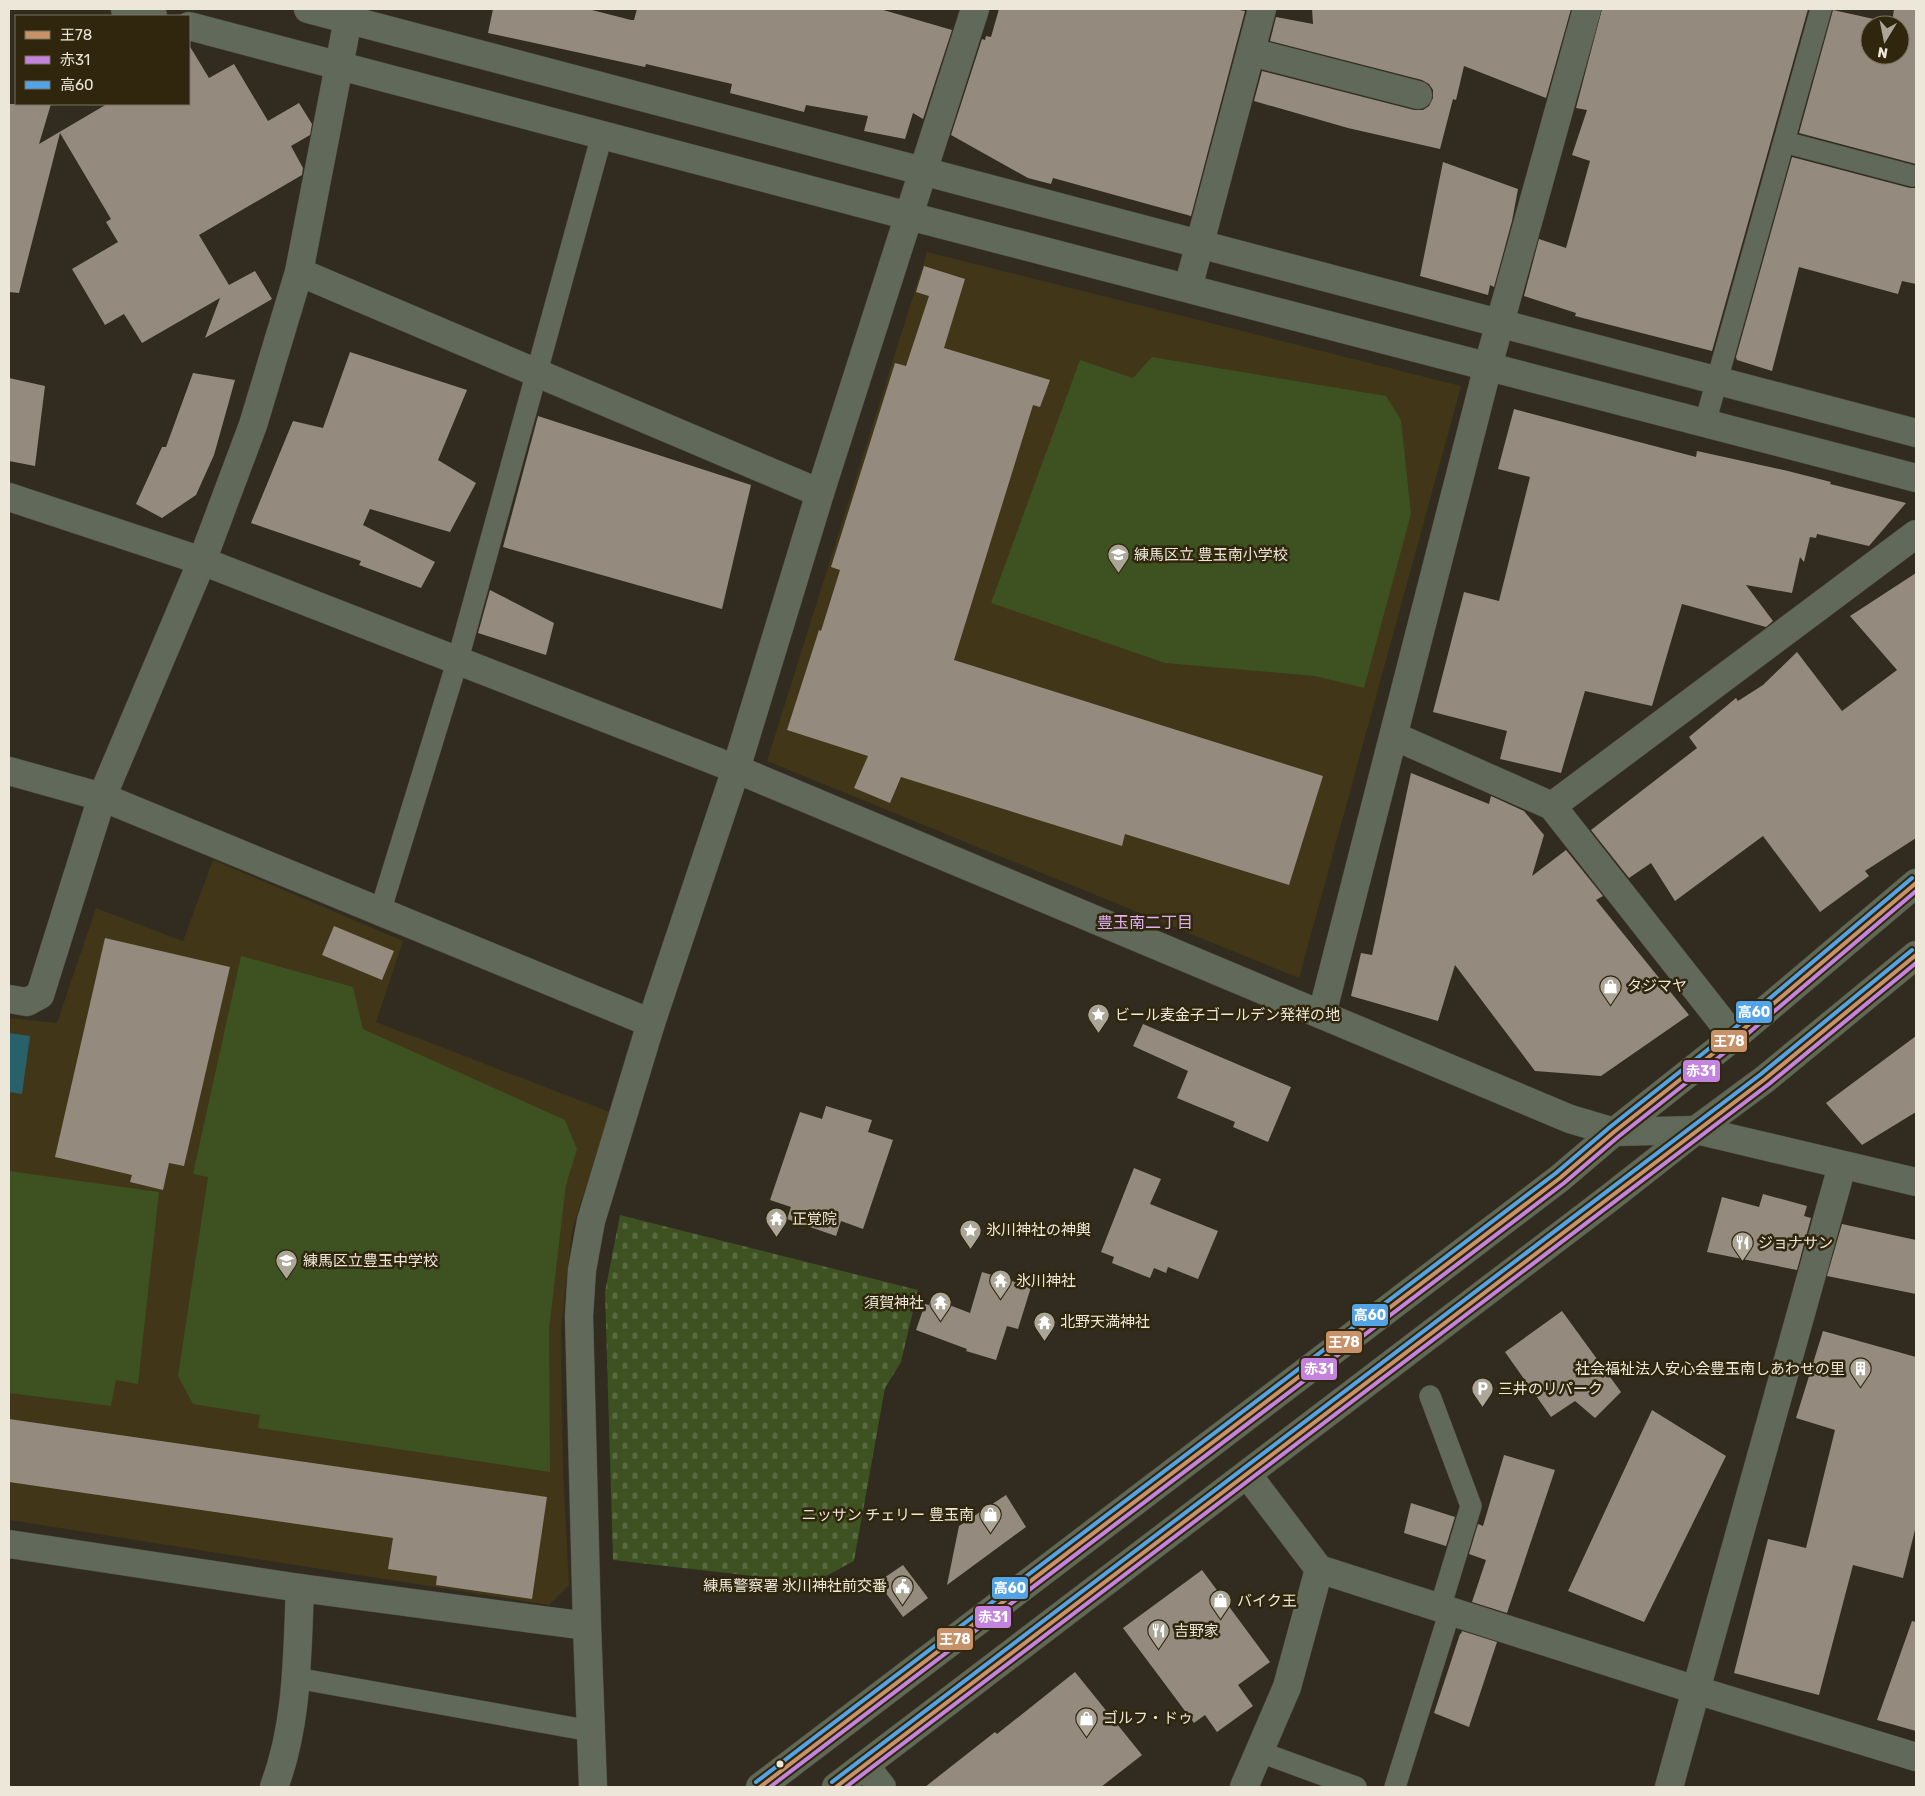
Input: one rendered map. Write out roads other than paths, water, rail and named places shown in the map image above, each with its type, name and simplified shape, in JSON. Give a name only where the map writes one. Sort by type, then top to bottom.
[{"type":"main road","points":[[760,1787],[1544,1190],[1734,1037],[1916,883]]},
{"type":"main road","points":[[836,1787],[1765,1079],[1916,955]]},
{"type":"street","points":[[125,9],[150,15]]},
{"type":"street","points":[[308,9],[349,14],[924,171],[1916,432]]},
{"type":"street","points":[[593,1787],[579,1316],[582,1270],[591,1221],[651,1023],[736,769],[820,493],[975,9]]},
{"type":"street","points":[[1188,288],[1262,9]]},
{"type":"street","points":[[1322,1014],[1488,366],[1587,9]]},
{"type":"street","points":[[9,999],[27,1002],[40,995],[102,798],[202,561],[253,425],[299,272],[349,14]]},
{"type":"street","points":[[190,26],[909,216],[1916,478]]},
{"type":"street","points":[[1251,52],[1418,95]]},
{"type":"street","points":[[299,272],[820,493]]},
{"type":"street","points":[[9,497],[202,561],[458,659],[736,769],[1570,1119],[1614,1132],[1696,1130],[1916,1182]]},
{"type":"street","points":[[1552,806],[1916,534]]},
{"type":"street","points":[[1394,736],[1552,806],[1734,1037]]},
{"type":"street","points":[[9,771],[102,798],[651,1023]]},
{"type":"street","points":[[1669,1787],[1842,1166]]},
{"type":"street","points":[[1247,1474],[1319,1569],[1696,1690],[1916,1757]]},
{"type":"street","points":[[9,1544],[300,1588],[587,1626]]},
{"type":"street","points":[[1244,1787],[1287,1687],[1319,1569]]},
{"type":"street","points":[[274,1787],[285,1752],[292,1718],[296,1678],[300,1588]]},
{"type":"street","points":[[865,1766],[882,1787]]},
{"type":"lane","points":[[1705,423],[1821,9]]},
{"type":"lane","points":[[380,912],[458,659],[602,135]]},
{"type":"lane","points":[[1784,142],[1913,176]]},
{"type":"lane","points":[[1395,1787],[1445,1610],[1471,1506],[1430,1396]]},
{"type":"lane","points":[[296,1678],[591,1731]]},
{"type":"lane","points":[[1260,1752],[1356,1787]]},
{"type":"water","points":[[9,1033],[30,1036],[22,1094],[9,1092]]},
{"type":"place","name":"練馬区立 豊玉南小学校","points":[[1118,574]]},
{"type":"place","name":"タジマヤ","points":[[1611,1005]]},
{"type":"place","name":"ビール麦金子ゴールデン発祥の地","points":[[1099,1034]]},
{"type":"place","name":"正覚院","points":[[776,1238]]},
{"type":"place","name":"氷川神社の神輿","points":[[970,1249]]},
{"type":"place","name":"ジョナサン","points":[[1742,1262]]},
{"type":"place","name":"練馬区立豊玉中学校","points":[[287,1280]]},
{"type":"place","name":"氷川神社","points":[[1000,1300]]},
{"type":"place","name":"須賀神社","points":[[940,1322]]},
{"type":"place","name":"北野天満神社","points":[[1044,1341]]},
{"type":"place","name":"社会福祉法人安心会豊玉南しあわせの里","points":[[1861,1388]]},
{"type":"place","name":"三井のリパーク","points":[[1482,1408]]},
{"type":"place","name":"ニッサン チェリー 豊玉南","points":[[990,1534]]},
{"type":"place","name":"練馬警察署 氷川神社前交番","points":[[903,1605]]},
{"type":"place","name":"バイク王","points":[[1221,1620]]},
{"type":"place","name":"吉野家","points":[[1158,1650]]},
{"type":"place","name":"ゴルフ・ドゥ","points":[[1087,1737]]},
{"type":"district","name":"豊玉南二丁目","points":[[1145,922]]}]
